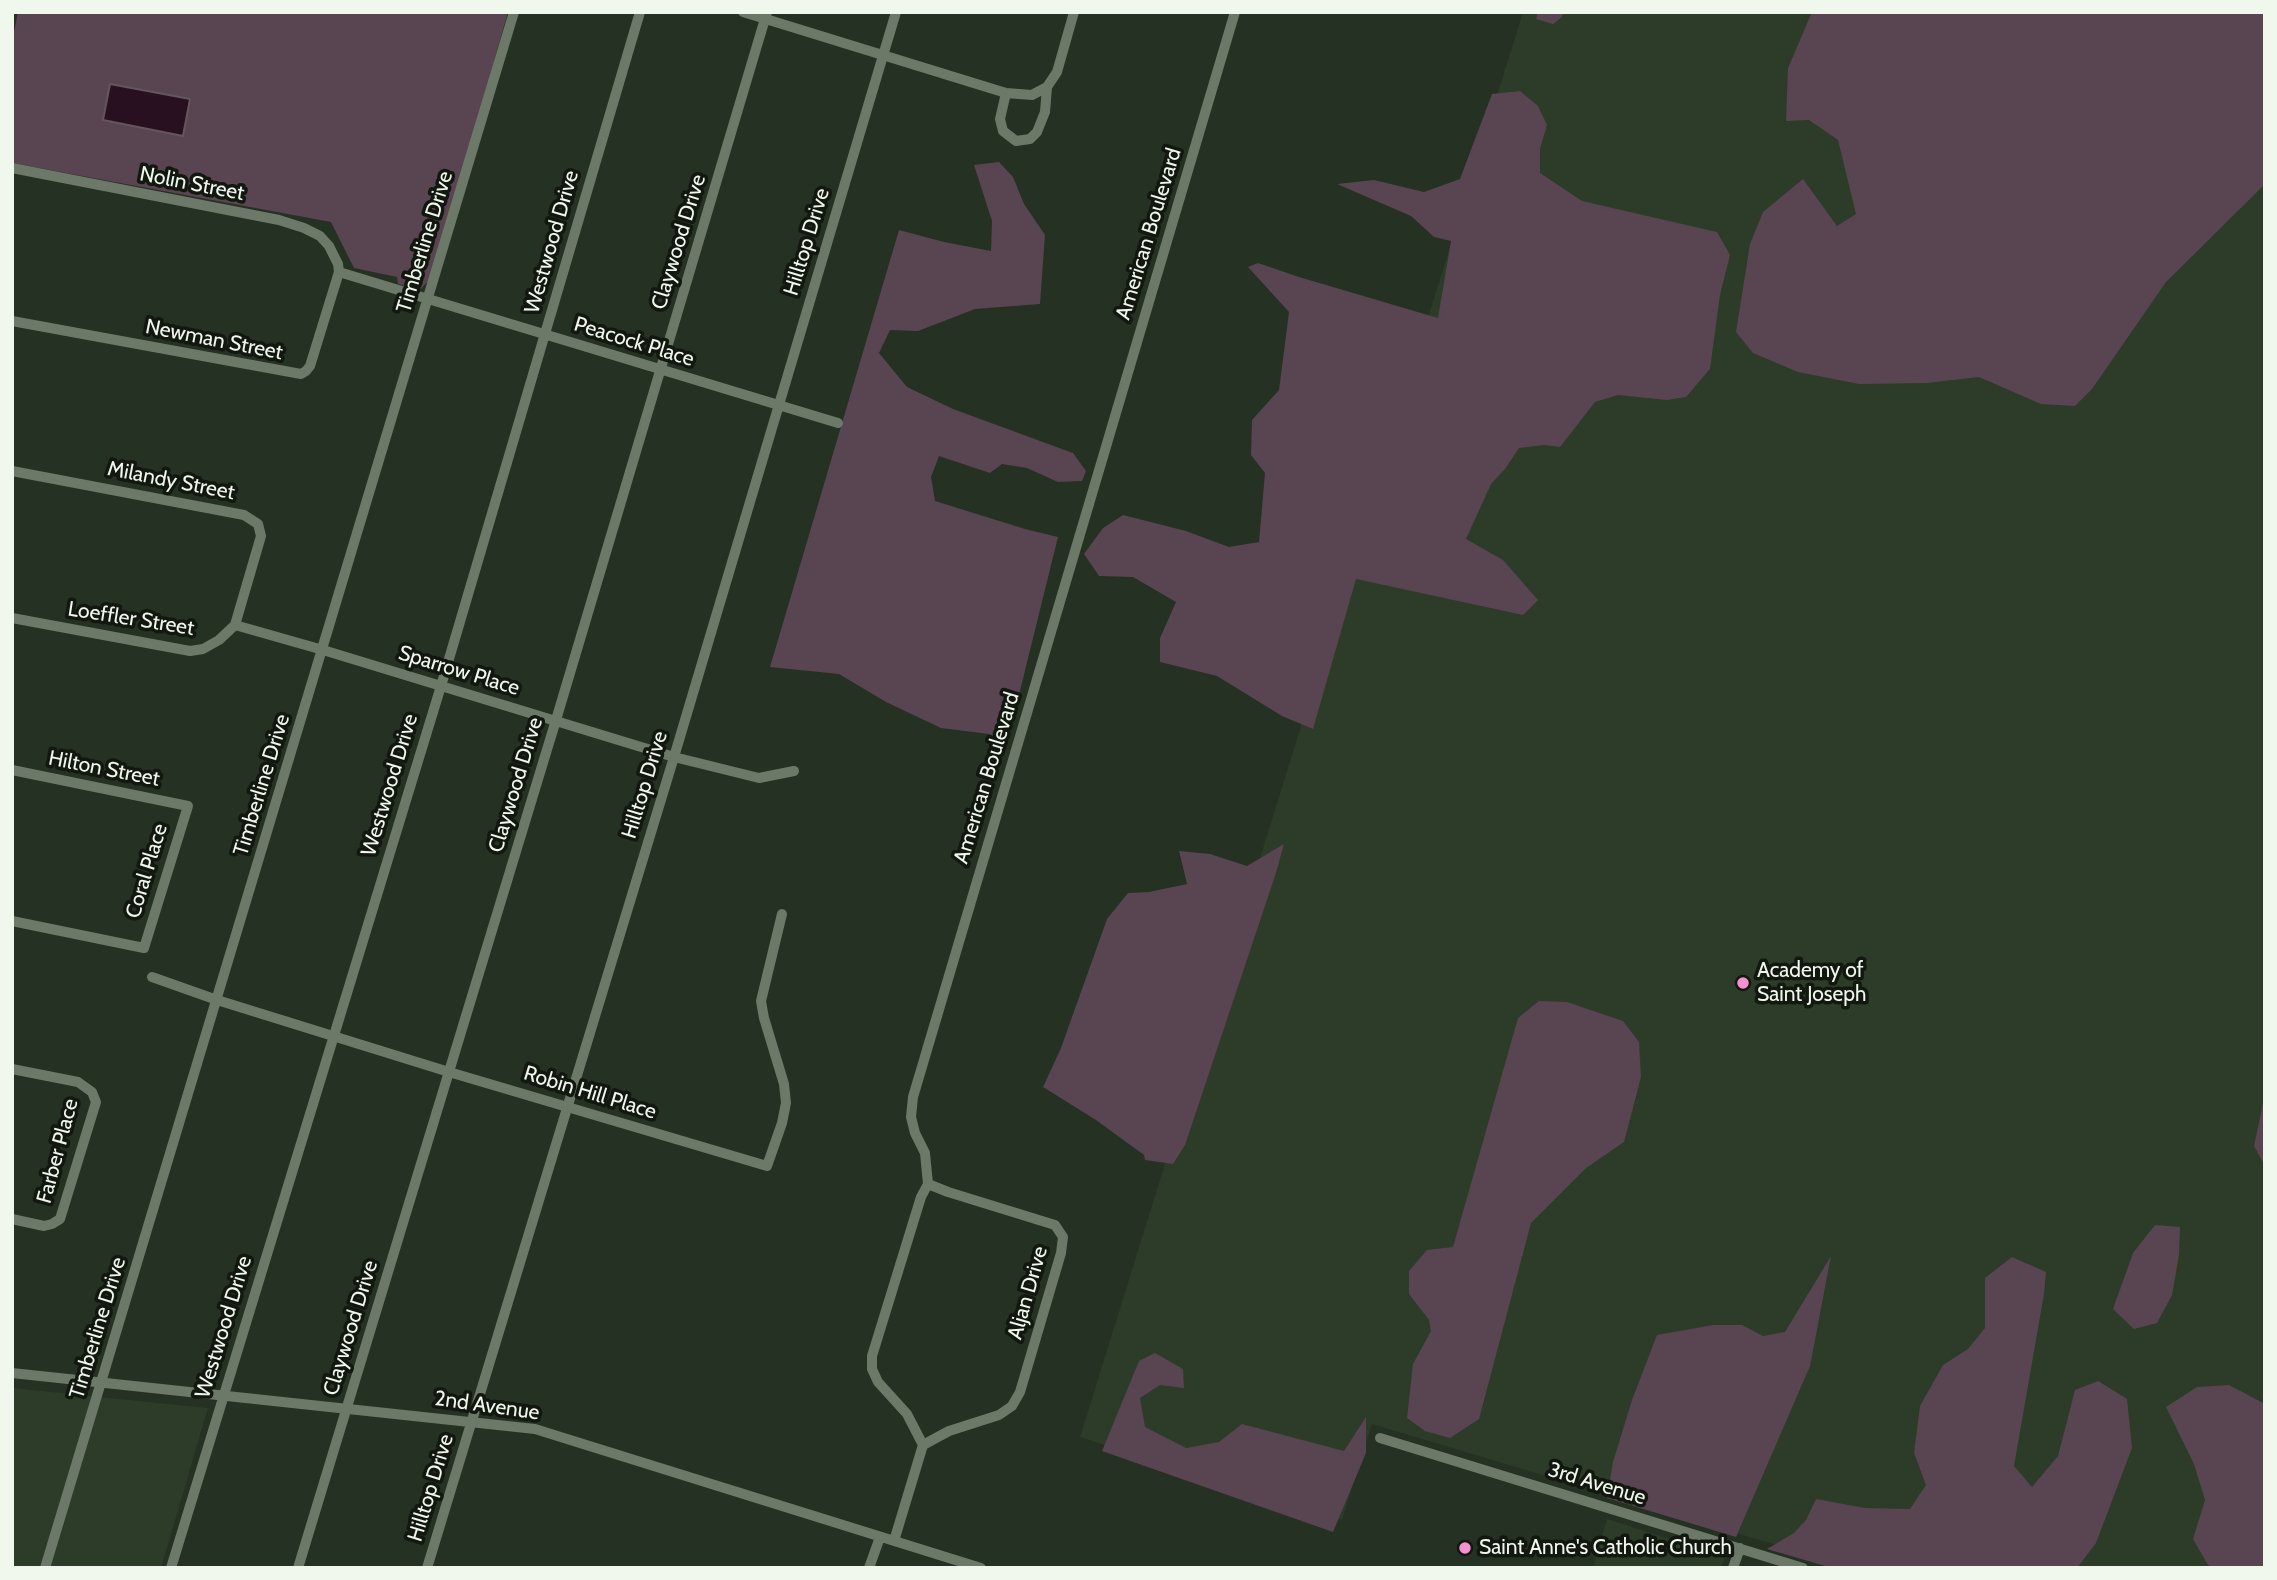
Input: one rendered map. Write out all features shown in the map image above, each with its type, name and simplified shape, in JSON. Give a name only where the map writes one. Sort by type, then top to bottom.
[{"type":"street","name":"Timberline Drive","points":[[45,1568],[514,12]]},
{"type":"street","name":"Westwood Drive","points":[[171,1568],[441,686],[640,12]]},
{"type":"street","points":[[743,12],[766,15],[1006,93],[1032,95],[1048,87]]},
{"type":"street","name":"Hilltop Drive","points":[[427,1568],[674,757],[896,12]]},
{"type":"street","points":[[1006,93],[1000,119],[1003,131],[1016,141],[1030,139],[1037,132],[1045,112],[1048,87],[1057,72],[1074,12]]},
{"type":"street","name":"American Boulevard","points":[[923,1446],[906,1414],[878,1382],[872,1369],[872,1356],[921,1197],[928,1184],[925,1153],[915,1133],[911,1116],[912,1097],[1235,12]]},
{"type":"street","name":"Claywood Drive","points":[[298,1568],[556,720],[766,15]]},
{"type":"street","name":"Nolin Street","points":[[12,168],[279,220],[320,236],[329,246],[339,272]]},
{"type":"street","name":"Peacock Place","points":[[339,272],[838,423]]},
{"type":"street","name":"Newman Street","points":[[12,321],[301,374],[310,366],[339,272]]},
{"type":"street","name":"Milandy Street","points":[[12,471],[244,515],[251,519],[259,527],[261,540],[235,625]]},
{"type":"street","name":"Loeffler Street","points":[[12,618],[194,651],[214,644],[235,625]]},
{"type":"street","name":"Sparrow Place","points":[[235,625],[674,757],[759,778],[794,771]]},
{"type":"street","name":"Hilton Street","points":[[12,770],[188,806]]},
{"type":"street","name":"Coral Place","points":[[12,921],[144,948],[188,806]]},
{"type":"street","name":"Robin Hill Place","points":[[152,977],[217,1000],[449,1072],[767,1166],[786,1103],[784,1084],[761,1001],[782,914]]},
{"type":"street","name":"Farber Place","points":[[12,1069],[78,1082],[92,1092],[96,1102],[63,1212],[54,1223],[44,1226],[12,1219]]},
{"type":"street","name":"Aljan Drive","points":[[923,1446],[948,1431],[999,1415],[1012,1406],[1020,1392],[1058,1266],[1063,1237],[1055,1225],[928,1184]]},
{"type":"street","name":"2nd Avenue","points":[[12,1373],[535,1429],[981,1568]]},
{"type":"street","name":"3rd Avenue","points":[[1380,1438],[1803,1568]]},
{"type":"street","points":[[894,1541],[923,1446]]},
{"type":"street","points":[[869,1568],[880,1536]]},
{"type":"street","points":[[1733,1568],[1740,1549]]},
{"type":"shaded area","points":[[18,12],[508,12],[432,277],[420,290],[398,284],[397,277],[354,268],[331,222],[12,163],[12,42]]},
{"type":"shaded area","name":"Academy of Saint Joseph","points":[[1523,12],[2265,12],[2265,1568],[1853,1568],[1372,1424],[1342,1520],[1080,1437]]},
{"type":"shaded area","points":[[1538,12],[1563,12],[1562,17],[1553,24],[1536,19]]},
{"type":"shaded area","points":[[1812,12],[2265,12],[2265,184],[2166,282],[2092,389],[2075,406],[2041,404],[1979,377],[1927,383],[1859,384],[1798,372],[1753,353],[1736,332],[1750,244],[1763,212],[1803,179],[1837,226],[1856,214],[1838,140],[1809,120],[1786,121],[1788,68]]},
{"type":"shaded area","points":[[110,84],[190,99],[183,136],[103,120]]},
{"type":"shaded area","points":[[1520,91],[1538,106],[1547,125],[1540,149],[1540,173],[1582,201],[1717,232],[1730,255],[1720,295],[1710,369],[1686,397],[1667,400],[1618,395],[1595,402],[1560,447],[1544,445],[1519,448],[1491,484],[1466,539],[1503,560],[1538,600],[1523,615],[1356,579],[1313,729],[1282,716],[1217,676],[1160,662],[1160,638],[1176,602],[1133,577],[1099,576],[1084,554],[1103,528],[1123,515],[1186,531],[1229,547],[1259,542],[1265,473],[1251,455],[1252,420],[1279,390],[1289,312],[1248,267],[1258,263],[1438,318],[1451,241],[1434,237],[1411,216],[1337,184],[1374,180],[1424,192],[1460,179],[1492,94]]},
{"type":"shaded area","points":[[999,162],[1013,177],[1024,204],[1045,235],[1040,304],[975,309],[918,331],[890,330],[879,353],[907,387],[953,409],[1073,453],[1086,471],[1082,481],[1058,482],[1027,468],[1002,464],[990,473],[939,456],[931,477],[935,501],[1058,537],[1016,707],[1000,740],[989,734],[941,728],[886,702],[839,674],[770,667],[899,230],[991,251],[992,221],[974,165]]},
{"type":"shaded area","points":[[1284,844],[1185,1145],[1173,1164],[1145,1160],[1144,1155],[1096,1120],[1043,1087],[1061,1048],[1107,919],[1128,893],[1149,892],[1187,884],[1179,851],[1210,854],[1247,866]]},
{"type":"shaded area","points":[[1539,1001],[1567,1002],[1623,1021],[1639,1042],[1641,1077],[1624,1142],[1586,1168],[1531,1223],[1479,1419],[1450,1438],[1425,1431],[1407,1418],[1413,1364],[1431,1331],[1429,1320],[1409,1294],[1409,1271],[1427,1250],[1453,1247],[1518,1018]]},
{"type":"shaded area","points":[[2265,1094],[2265,1166],[2254,1146]]},
{"type":"shaded area","points":[[2155,1225],[2180,1227],[2179,1255],[2172,1295],[2157,1323],[2134,1329],[2113,1309],[2133,1253]]},
{"type":"shaded area","points":[[1831,1256],[1810,1366],[1736,1537],[1607,1498],[1613,1462],[1632,1400],[1657,1335],[1713,1325],[1742,1325],[1763,1336],[1785,1332]]},
{"type":"shaded area","points":[[2012,1257],[2046,1272],[2014,1466],[2032,1487],[2058,1456],[2075,1390],[2098,1381],[2127,1399],[2132,1448],[2096,1543],[2077,1568],[1832,1568],[1767,1549],[1794,1533],[1806,1520],[1816,1499],[1865,1508],[1910,1509],[1926,1485],[1914,1453],[1920,1406],[1943,1365],[1968,1349],[1985,1328],[1985,1278]]},
{"type":"shaded area","points":[[1155,1353],[1183,1369],[1184,1388],[1160,1385],[1140,1398],[1145,1427],[1186,1448],[1219,1442],[1242,1424],[1344,1451],[1366,1417],[1366,1453],[1333,1532],[1102,1451],[1139,1361]]},
{"type":"shaded area","points":[[2229,1385],[2265,1404],[2265,1568],[2214,1568],[2208,1565],[2193,1539],[2205,1500],[2194,1464],[2166,1407],[2197,1387]]},
{"type":"shaded area","points":[[12,1388],[208,1408],[161,1568],[12,1568]]},
{"type":"shaded area","points":[[1607,1519],[1725,1557],[1721,1568],[1593,1568]]},
{"type":"place","name":"Academy of Saint Joseph","points":[[1743,983]]},
{"type":"place","name":"Saint Anne's Catholic Church","points":[[1465,1548]]}]
